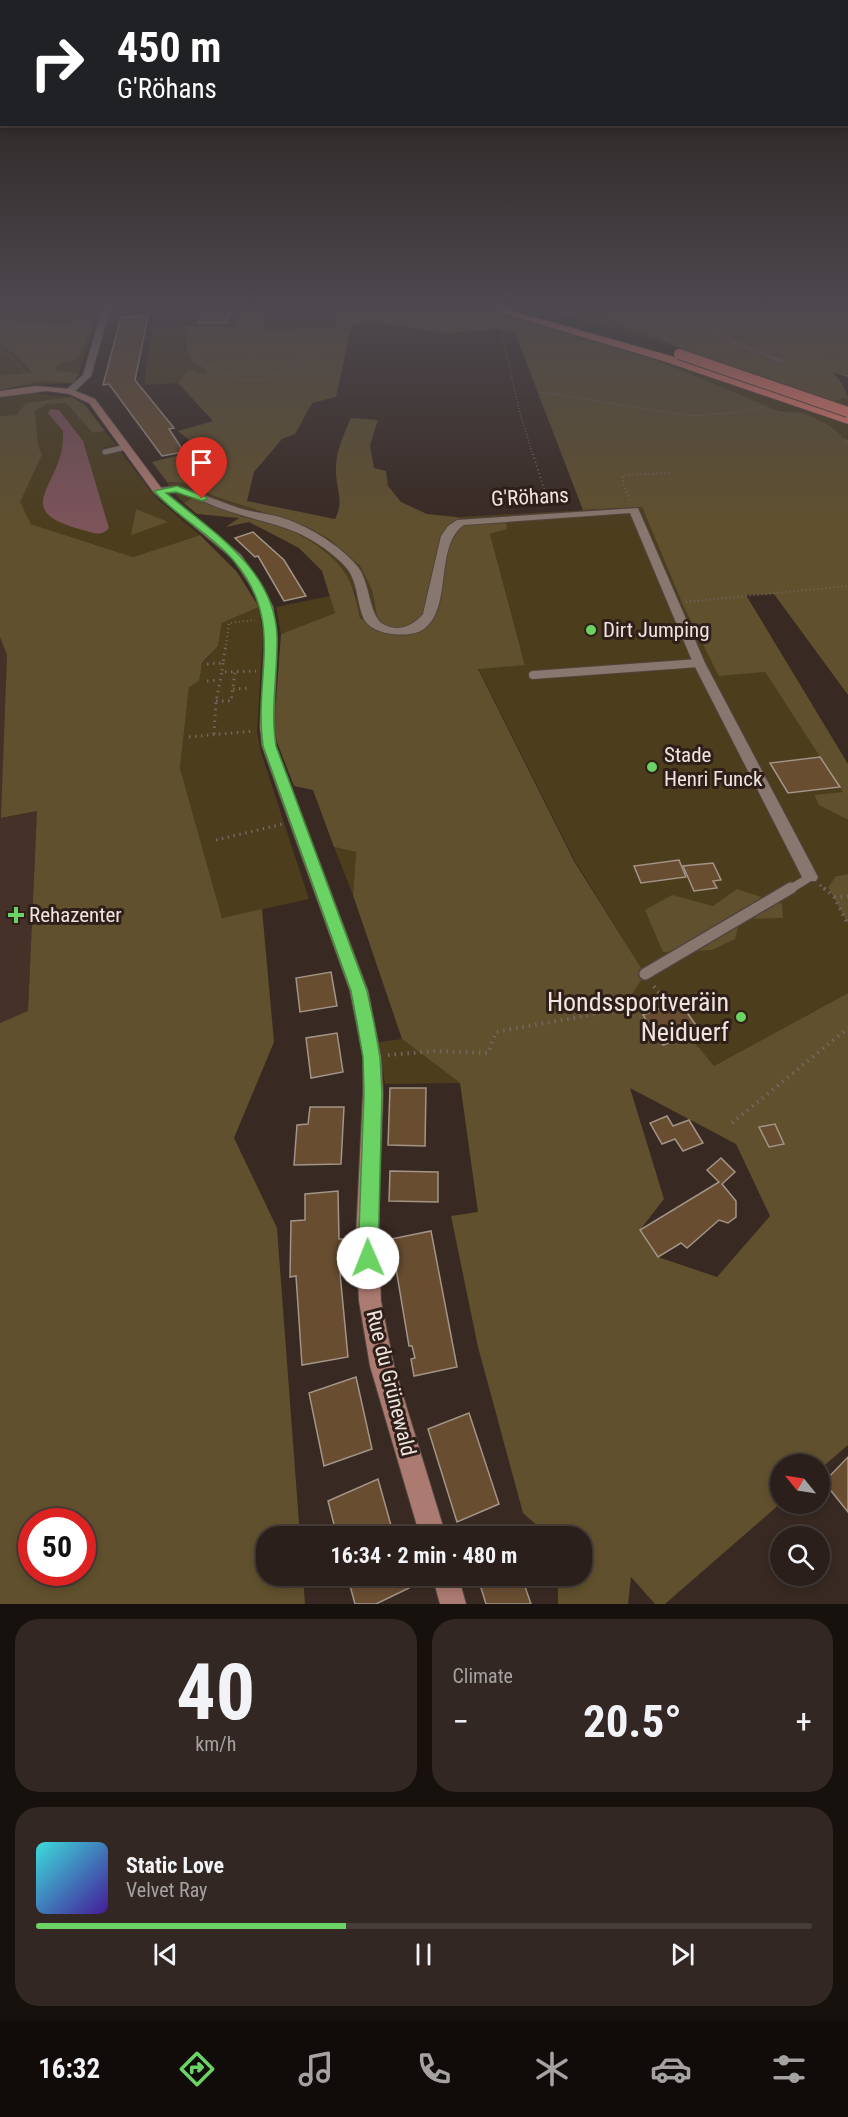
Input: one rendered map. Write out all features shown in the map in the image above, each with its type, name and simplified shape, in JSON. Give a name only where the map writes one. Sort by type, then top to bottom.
[{"type":"highway","points":[[741,381],[848,421]]},
{"type":"highway","points":[[751,381],[848,412]]},
{"type":"main road","name":"Rue du Grünewald","points":[[0,394],[32,389],[70,391],[87,397],[97,405],[158,491],[237,557],[256,585],[267,607],[271,635],[267,727],[269,746],[359,991],[372,1057],[373,1093],[367,1236],[370,1301],[382,1365],[430,1526]]},
{"type":"main road","points":[[448,1586],[453,1604]]},
{"type":"street","points":[[70,391],[81,381]]},
{"type":"street","name":"G'Röhans","points":[[158,491],[177,489],[238,511],[282,521],[302,530],[328,546],[354,569],[364,591],[369,618],[379,627],[398,632],[419,627],[429,615],[447,536],[452,528],[461,522],[476,519],[634,510]]},
{"type":"street","points":[[634,510],[699,663],[810,877]]},
{"type":"lane","points":[[105,452],[126,447]]},
{"type":"lane","points":[[533,675],[699,663]]},
{"type":"lane","points":[[645,974],[810,877]]},
{"type":"path","points":[[31,381],[34,386]]},
{"type":"path","points":[[513,381],[520,413],[552,515]]},
{"type":"path","points":[[540,392],[690,416],[732,414],[771,405]]},
{"type":"path","points":[[827,424],[848,442]]},
{"type":"path","points":[[634,510],[623,483],[623,475],[670,473]]},
{"type":"path","points":[[675,604],[848,586]]},
{"type":"path","points":[[214,734],[216,701],[229,623],[268,618]]},
{"type":"path","points":[[207,664],[223,663]]},
{"type":"path","points":[[222,672],[270,671]]},
{"type":"path","points":[[216,701],[231,700],[235,672]]},
{"type":"path","points":[[207,681],[219,680]]},
{"type":"path","points":[[232,689],[250,688]]},
{"type":"path","points":[[189,736],[257,731],[267,727]]},
{"type":"path","points":[[216,840],[284,824]]},
{"type":"path","points":[[810,877],[834,897],[848,924]]},
{"type":"path","points":[[834,897],[848,896]]},
{"type":"path","points":[[372,1057],[435,1051],[488,1053],[496,1032],[607,1012],[639,1009],[662,997],[645,974]]},
{"type":"path","points":[[732,1123],[848,1028]]},
{"type":"shaded area","points":[[0,381],[74,381],[73,383],[19,386],[0,390]]},
{"type":"shaded area","points":[[0,381],[74,381],[73,383],[44,381],[0,390]]},
{"type":"shaded area","points":[[145,381],[180,381],[178,383],[144,385]]},
{"type":"shaded area","points":[[180,381],[340,381],[336,397],[312,403],[295,434],[282,439],[254,472],[247,501],[335,519],[340,502],[336,473],[337,458],[351,418],[378,420],[370,445],[374,468],[386,471],[388,486],[401,502],[427,514],[456,517],[477,524],[506,523],[507,529],[490,534],[525,665],[478,669],[574,861],[645,974],[631,996],[663,1045],[689,1036],[714,1066],[848,993],[848,1445],[830,1461],[830,1454],[770,1454],[770,1513],[665,1604],[655,1604],[631,1577],[628,1604],[558,1604],[558,1586],[592,1586],[592,1526],[538,1526],[523,1513],[478,1347],[451,1216],[478,1212],[460,1083],[402,1039],[353,895],[356,852],[334,847],[313,790],[294,786],[274,728],[281,634],[335,613],[322,571],[299,548],[249,522],[226,527],[239,518],[197,514],[184,503],[192,498],[240,514],[241,517],[254,518],[283,527],[310,541],[323,550],[343,570],[354,593],[360,618],[379,627],[372,590],[360,566],[329,539],[305,526],[214,496],[186,483],[167,482],[152,462],[193,452],[195,445],[178,431],[213,421],[178,383]],"holes":[[[630,1088],[736,1144],[770,1216],[717,1277],[658,1257],[640,1230],[664,1199]]]},
{"type":"shaded area","points":[[533,381],[707,381],[779,411],[805,413],[827,424],[843,439],[848,440],[848,695],[774,594],[746,595],[848,764],[848,820],[819,805],[814,795],[843,792],[765,672],[719,676],[682,603],[642,507],[583,510]]},
{"type":"shaded area","points":[[707,381],[778,381],[834,400],[844,398],[848,400],[848,440],[843,439],[827,424],[805,413],[779,411]]},
{"type":"shaded area","points":[[775,381],[839,381],[848,400],[844,398],[834,401]]},
{"type":"shaded area","points":[[34,393],[72,397],[26,403],[16,415],[0,416],[0,398]]},
{"type":"shaded area","points":[[72,397],[85,405],[105,431],[93,433],[66,403],[47,404],[35,411],[38,445],[42,455],[20,502],[31,524],[133,557],[200,535],[237,572],[259,607],[222,623],[218,646],[202,663],[199,681],[189,687],[180,768],[222,918],[262,909],[274,1042],[234,1138],[277,1228],[299,1526],[256,1526],[256,1586],[304,1586],[305,1604],[0,1604],[0,1023],[28,1011],[37,811],[1,818],[7,655],[0,637],[0,416],[16,415],[26,403]]},
{"type":"shaded area","points":[[66,403],[93,433],[105,431],[116,445],[103,448],[107,455],[121,452],[157,499],[200,535],[133,557],[31,524],[19,502],[42,455],[38,445],[35,411],[47,404]]},
{"type":"shaded area","points":[[50,409],[59,410],[83,441],[109,528],[103,533],[94,533],[62,523],[50,516],[44,508],[43,500],[63,443],[63,431],[48,413]]},
{"type":"shaded area","points":[[167,482],[186,483],[214,496],[305,526],[329,539],[360,566],[372,590],[379,627],[360,618],[355,592],[321,550],[298,533],[241,517],[192,498],[184,503],[170,489]]},
{"type":"shaded area","points":[[642,507],[682,603],[765,672],[844,792],[814,796],[820,805],[848,820],[848,874],[836,876],[828,887],[848,924],[848,993],[714,1066],[663,1045],[631,996],[645,974],[575,861],[478,668],[525,664],[490,534],[506,529],[506,523],[477,524],[456,517]]},
{"type":"shaded area","points":[[136,509],[168,522],[131,535]]},
{"type":"shaded area","points":[[330,596],[335,613],[281,634],[276,607]]},
{"type":"shaded area","points":[[259,607],[263,636],[257,731],[261,752],[309,899],[222,918],[180,768],[189,687],[202,664],[218,646],[222,623]]},
{"type":"shaded area","name":"Rehazenter","points":[[0,637],[7,655],[2,818],[37,811],[28,1012],[0,1023]]},
{"type":"shaded area","points":[[334,847],[356,852],[353,895]]},
{"type":"shaded area","points":[[848,874],[848,924],[828,887],[836,876]]},
{"type":"shaded area","points":[[737,889],[782,904],[783,918],[740,919],[735,939],[712,950],[663,952],[645,910],[672,895],[713,906]]},
{"type":"shaded area","points":[[402,1039],[460,1083],[385,1084],[379,1042]]},
{"type":"building","points":[[104,381],[136,381],[174,428],[169,429],[184,452],[162,456],[109,384],[103,385]]},
{"type":"building","points":[[253,532],[284,560],[306,596],[284,601],[258,556],[255,557],[235,538]]},
{"type":"building","points":[[820,757],[840,787],[788,793],[770,763]]},
{"type":"building","points":[[679,860],[686,877],[641,883],[634,866]]},
{"type":"building","points":[[713,863],[721,880],[713,881],[717,888],[694,891],[683,866]]},
{"type":"building","points":[[331,972],[337,1006],[300,1012],[296,978]]},
{"type":"building","points":[[679,1001],[700,1031],[663,1045],[643,1015]]},
{"type":"building","points":[[337,1033],[343,1072],[311,1078],[306,1038]]},
{"type":"building","points":[[390,1088],[426,1088],[425,1146],[388,1145]]},
{"type":"building","points":[[310,1107],[344,1107],[341,1164],[294,1165],[297,1125],[308,1124]]},
{"type":"building","points":[[667,1116],[673,1126],[689,1120],[703,1143],[683,1151],[675,1139],[662,1144],[650,1123]]},
{"type":"building","points":[[775,1124],[784,1144],[769,1147],[759,1127]]},
{"type":"building","points":[[721,1158],[735,1172],[722,1184],[736,1201],[736,1217],[728,1223],[719,1220],[687,1248],[681,1243],[658,1257],[640,1230],[719,1182],[707,1170]]},
{"type":"building","points":[[390,1171],[438,1172],[438,1202],[389,1201]]},
{"type":"building","points":[[338,1191],[339,1239],[343,1239],[344,1272],[340,1273],[348,1357],[302,1365],[296,1276],[290,1277],[291,1221],[305,1220],[305,1194]]},
{"type":"building","points":[[431,1231],[457,1367],[414,1376],[411,1359],[415,1358],[412,1346],[409,1346],[391,1239]]},
{"type":"building","points":[[356,1377],[372,1449],[324,1466],[309,1393]]},
{"type":"building","points":[[469,1413],[499,1504],[457,1522],[428,1429]]},
{"type":"building","points":[[848,1457],[848,1512],[830,1490],[830,1476]]},
{"type":"building","points":[[378,1479],[391,1526],[334,1526],[328,1501]]},
{"type":"building","points":[[350,1586],[409,1586],[409,1588],[376,1604],[355,1604]]},
{"type":"building","points":[[480,1586],[525,1586],[531,1604],[486,1604]]},
{"type":"place","name":"Dirt Jumping","points":[[591,630]]},
{"type":"place","name":"Stade Henri Funck","points":[[652,767]]},
{"type":"place","name":"Rehazenter","points":[[16,915]]},
{"type":"place","name":"Hondssportveräin Neiduerf","points":[[741,1017]]},
{"type":"route","points":[[202,499],[177,489],[158,491],[237,557],[256,585],[267,607],[271,635],[267,727],[269,746],[359,991],[366,1023],[372,1057],[373,1093],[368,1258]]}]
